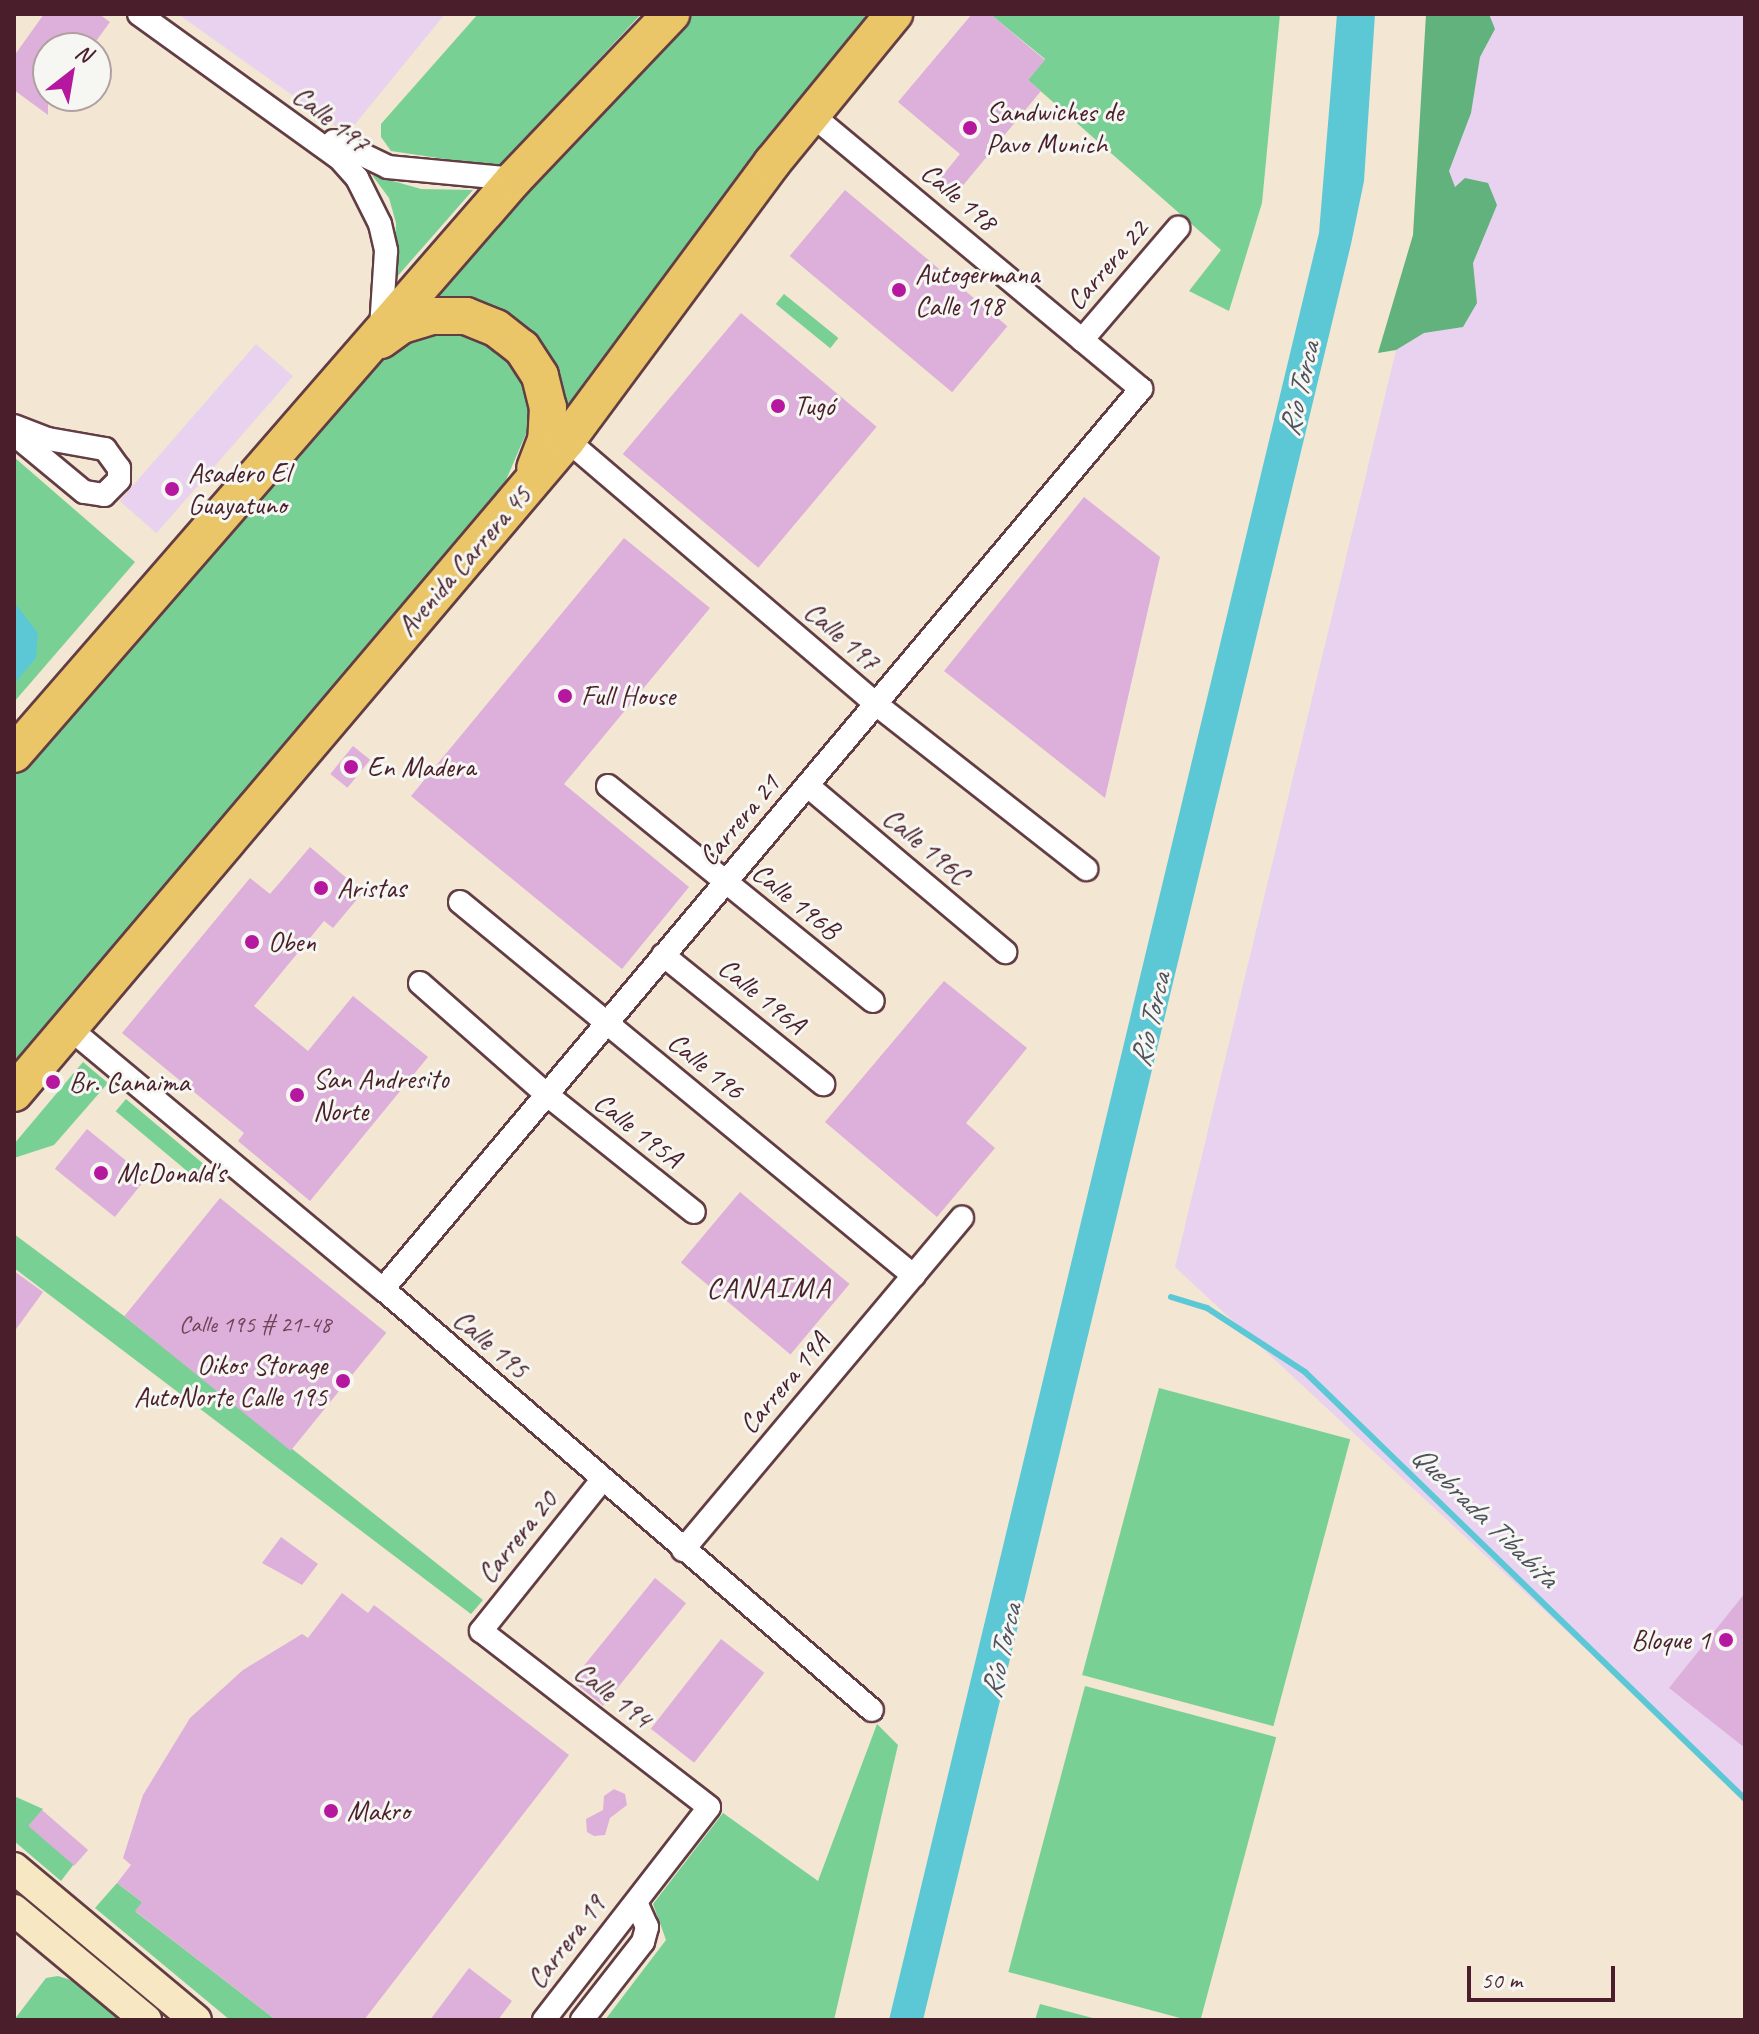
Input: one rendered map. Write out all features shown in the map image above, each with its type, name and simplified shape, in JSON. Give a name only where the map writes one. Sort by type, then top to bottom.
[{"type":"highway","points":[[14,754],[514,179],[671,14]]},
{"type":"highway","name":"Avenida Carrera 45","points":[[14,1093],[567,440],[811,114],[894,14]]},
{"type":"highway","points":[[351,363],[402,325],[432,316],[466,316],[496,328],[528,357],[548,407],[546,440],[519,497]]},
{"type":"main road","points":[[14,1868],[196,2020]]},
{"type":"main road","points":[[14,1910],[146,2020]]},
{"type":"main road","points":[[57,1946],[78,1922]]},
{"type":"street","name":"Calle 197","points":[[139,14],[339,158],[357,178],[380,224],[386,251],[381,329]]},
{"type":"street","name":"Calle 197","points":[[158,14],[356,155],[409,171],[514,179]]},
{"type":"street","name":"Calle 198","points":[[811,114],[1141,389]]},
{"type":"street","name":"Carrera 22","points":[[1082,340],[1178,228]]},
{"type":"street","name":"Carrera 21","points":[[383,1289],[1141,389]]},
{"type":"street","points":[[14,426],[48,439],[105,449],[119,468],[119,480],[104,495],[84,492],[14,434]]},
{"type":"street","name":"Calle 197","points":[[567,440],[877,705],[1086,869]]},
{"type":"street","name":"Calle 196B","points":[[608,786],[873,1001]]},
{"type":"street","name":"Calle 196C","points":[[808,786],[1005,952]]},
{"type":"street","name":"Calle 196","points":[[460,902],[914,1276]]},
{"type":"street","name":"Calle 196A","points":[[663,955],[823,1084]]},
{"type":"street","name":"Calle 195A","points":[[420,983],[546,1094],[694,1212]]},
{"type":"street","name":"Calle 195","points":[[68,1027],[383,1289],[601,1481],[872,1710]]},
{"type":"street","name":"Carrera 19A","points":[[683,1550],[962,1218]]},
{"type":"street","name":"Carrera 20","points":[[481,1631],[601,1481]]},
{"type":"street","name":"Calle 194","points":[[481,1631],[709,1807]]},
{"type":"street","name":"Carrera 19","points":[[544,2020],[709,1807]]},
{"type":"street","name":"Carrera 19","points":[[582,2020],[643,1942],[647,1927],[636,1902]]},
{"type":"shaded area","points":[[178,14],[445,14],[347,134]]},
{"type":"shaded area","points":[[1435,14],[1745,14],[1745,1797],[1175,1267],[1424,234]]},
{"type":"shaded area","points":[[256,344],[293,376],[157,533],[120,501]]},
{"type":"green space","points":[[478,14],[641,14],[499,167],[391,151],[381,137],[381,124]]},
{"type":"green space","points":[[693,14],[869,14],[559,423],[553,370],[422,301]]},
{"type":"green space","points":[[990,14],[1280,14],[1262,203],[1229,311],[1189,291],[1221,250],[1028,80],[1045,59]]},
{"type":"green space","points":[[1426,14],[1489,14],[1495,29],[1480,57],[1471,113],[1449,171],[1455,187],[1465,178],[1488,183],[1497,205],[1473,263],[1477,303],[1463,327],[1424,333],[1396,350],[1378,353],[1413,235]]},
{"type":"green space","points":[[372,175],[421,189],[473,190],[395,279],[396,223],[389,198]]},
{"type":"green space","points":[[784,294],[838,338],[830,348],[776,304]]},
{"type":"green space","points":[[431,329],[476,334],[516,365],[530,394],[531,422],[503,487],[14,1066],[14,776],[361,377],[393,347]]},
{"type":"green space","points":[[14,457],[135,562],[14,702]]},
{"type":"green space","points":[[83,1062],[108,1083],[54,1145],[14,1158],[14,1144]]},
{"type":"green space","points":[[126,1099],[206,1166],[195,1178],[116,1111]]},
{"type":"green space","points":[[14,1234],[124,1316],[483,1600],[471,1614],[14,1268]]},
{"type":"green space","points":[[1159,1388],[1350,1439],[1273,1726],[1082,1675]]},
{"type":"green space","points":[[1085,1686],[1276,1737],[1200,2020],[1188,2020],[1008,1972]]},
{"type":"green space","points":[[877,1724],[898,1745],[834,2020],[605,2020],[666,1940],[653,1904],[723,1813],[818,1881]]},
{"type":"green space","points":[[14,1796],[43,1809],[29,1826],[74,1864],[61,1881],[14,1841]]},
{"type":"green space","points":[[117,1883],[142,1902],[136,1912],[276,2020],[230,2020],[95,1908]]},
{"type":"green space","points":[[58,1976],[74,1981],[119,2020],[14,2020],[46,1978]]},
{"type":"green space","points":[[1040,2004],[1100,2020],[1035,2020]]},
{"type":"water","name":"Río Torca","points":[[1337,14],[1375,14],[1364,181],[1351,244],[923,2020],[889,2020],[1319,233]]},
{"type":"water","points":[[14,602],[38,633],[36,658],[14,684]]},
{"type":"building","points":[[44,14],[99,14],[110,22],[103,32],[32,32],[32,103],[14,90],[14,56]]},
{"type":"building","name":"Sandwiches de Pavo Munich","points":[[972,14],[990,14],[1045,60],[1028,80],[1041,91],[951,200],[934,186],[960,154],[898,102]]},
{"type":"building","name":"Autogermana Calle 198","points":[[845,190],[1007,326],[952,392],[790,256]]},
{"type":"building","points":[[741,313],[877,427],[758,568],[623,454]]},
{"type":"building","points":[[1084,497],[1160,557],[1105,798],[944,671]]},
{"type":"building","name":"Full House","points":[[624,538],[710,608],[564,784],[689,887],[622,969],[411,796]]},
{"type":"building","name":"En Madera","points":[[353,746],[370,760],[347,788],[330,774]]},
{"type":"building","name":"San Andresito Norte","points":[[310,847],[363,892],[333,928],[324,921],[254,1006],[308,1051],[353,996],[428,1057],[310,1201],[238,1141],[244,1133],[122,1033],[250,878],[270,894]]},
{"type":"building","points":[[944,981],[1027,1048],[966,1123],[995,1148],[937,1217],[825,1122]]},
{"type":"building","name":"McDonald's","points":[[87,1129],[147,1177],[115,1217],[55,1169]]},
{"type":"building","points":[[740,1192],[850,1284],[790,1354],[681,1262]]},
{"type":"building","points":[[220,1198],[386,1333],[291,1451],[124,1316]]},
{"type":"building","points":[[14,1271],[43,1292],[14,1332]]},
{"type":"building","points":[[281,1537],[318,1564],[302,1585],[262,1563]]},
{"type":"building","points":[[655,1578],[686,1603],[603,1706],[572,1681]]},
{"type":"building","name":"Makro","points":[[342,1593],[368,1613],[374,1605],[569,1755],[364,2020],[276,2020],[135,1911],[142,1902],[117,1883],[131,1865],[123,1858],[143,1795],[190,1718],[243,1670],[302,1634],[308,1638]]},
{"type":"building","name":"Bloque 1","points":[[1745,1593],[1745,1748],[1669,1688]]},
{"type":"building","points":[[721,1639],[764,1673],[694,1763],[651,1729]]},
{"type":"building","points":[[614,1789],[625,1794],[627,1805],[610,1818],[605,1835],[594,1836],[587,1832],[586,1819],[603,1810],[604,1796]]},
{"type":"building","points":[[42,1810],[88,1850],[74,1866],[28,1826]]},
{"type":"building","points":[[469,1968],[512,2001],[498,2020],[430,2020]]},
{"type":"waterway","name":"Quebrada Tibabita","points":[[1171,1297],[1207,1308],[1305,1372],[1745,1799]]},
{"type":"place","name":"Sandwiches de Pavo Munich","points":[[970,128]]},
{"type":"place","name":"Autogermana Calle 198","points":[[899,290]]},
{"type":"place","name":"Tugó","points":[[778,406]]},
{"type":"place","name":"Asadero El Guayatuno","points":[[172,489]]},
{"type":"place","name":"Full House","points":[[565,696]]},
{"type":"place","name":"En Madera","points":[[351,767]]},
{"type":"place","name":"Aristas","points":[[321,888]]},
{"type":"place","name":"Oben","points":[[252,942]]},
{"type":"place","name":"Br. Canaima","points":[[53,1082]]},
{"type":"place","name":"San Andresito Norte","points":[[297,1095]]},
{"type":"place","name":"McDonald's","points":[[101,1173]]},
{"type":"place","name":"Oikos Storage AutoNorte Calle 195","points":[[343,1381]]},
{"type":"place","name":"Bloque 1","points":[[1726,1640]]},
{"type":"place","name":"Makro","points":[[331,1811]]},
{"type":"district","name":"CANAIMA","points":[[769,1287]]}]
